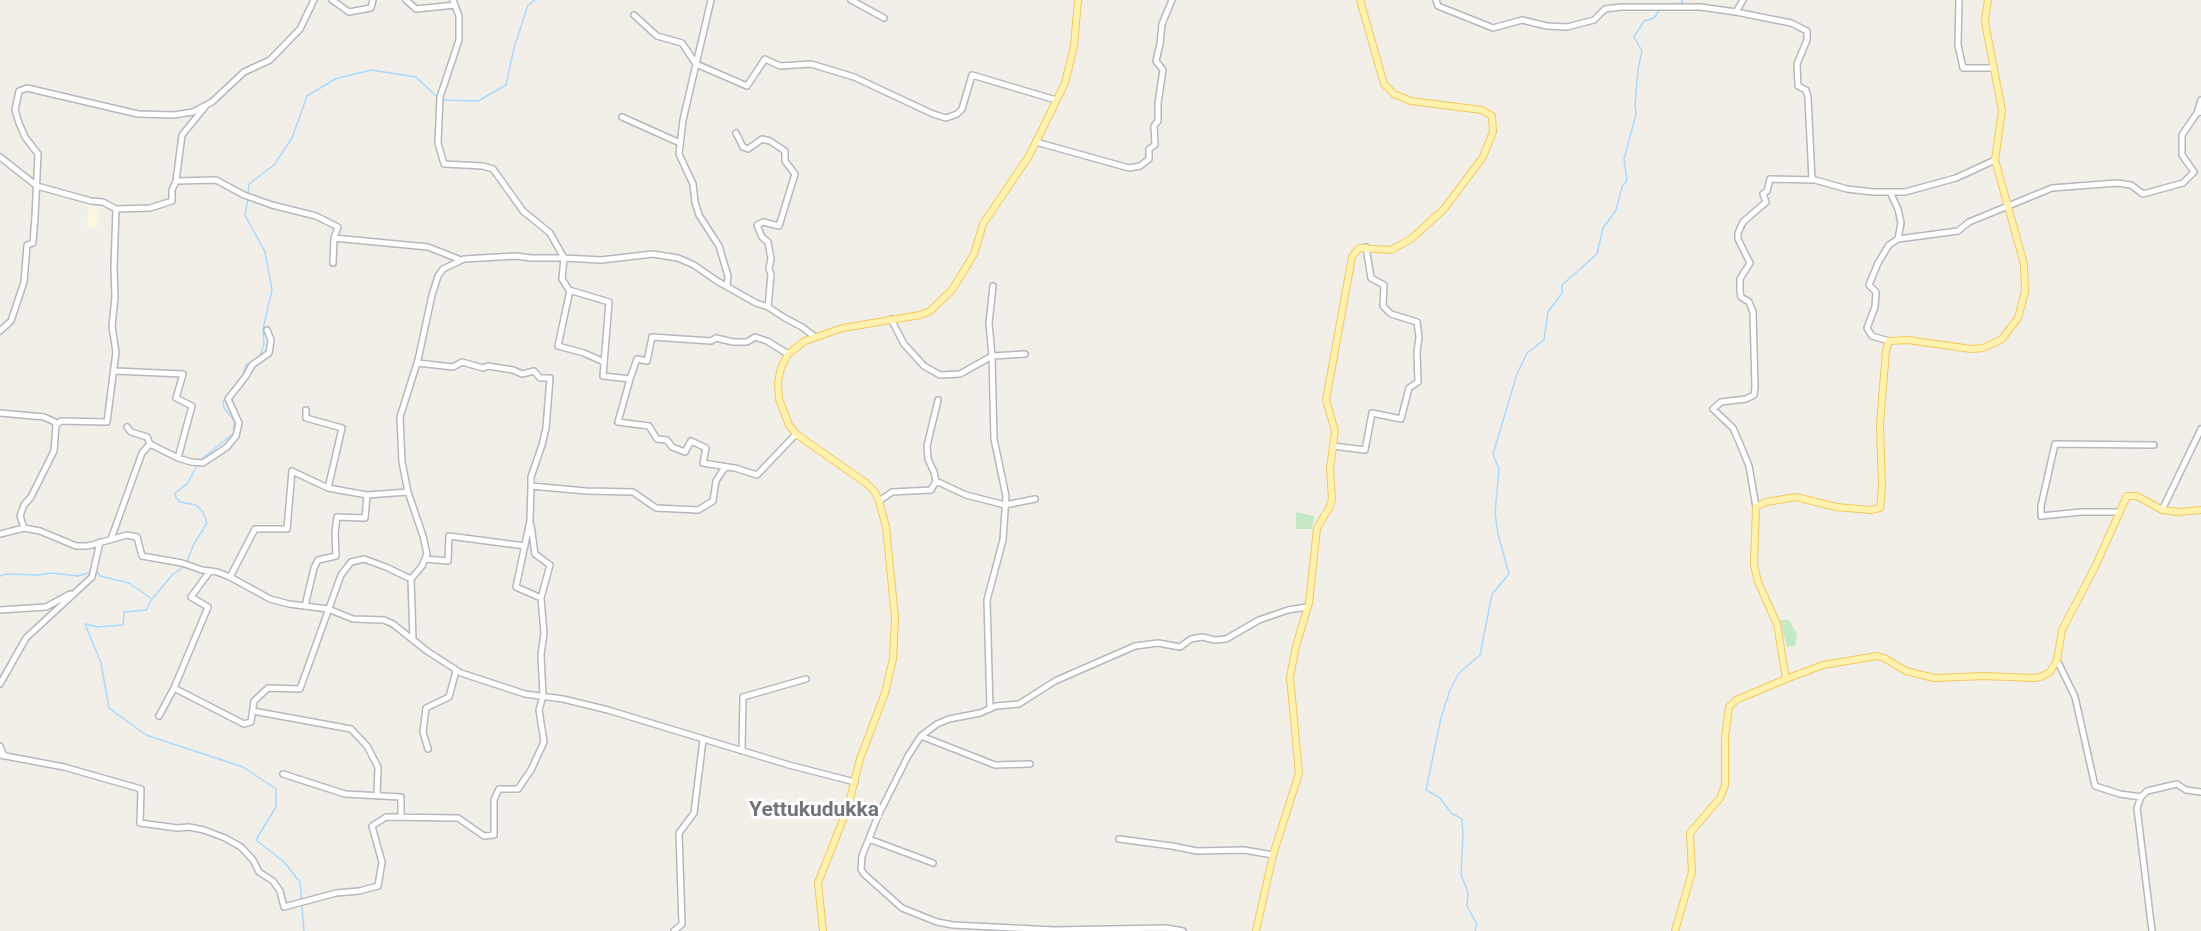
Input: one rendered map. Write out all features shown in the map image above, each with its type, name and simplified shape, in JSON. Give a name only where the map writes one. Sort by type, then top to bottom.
[{"type":"main road","points":[[823,931],[818,884],[820,873],[848,807],[860,759],[885,693],[896,636],[886,527],[879,501],[875,492],[866,483],[796,434],[789,425],[779,399],[778,382],[781,368],[788,354],[796,346],[815,337],[843,328],[920,315],[930,311],[952,290],[972,260],[983,224],[1019,174],[1065,83],[1074,46],[1078,0]]},
{"type":"main road","points":[[1256,931],[1273,855],[1299,773],[1290,677],[1310,596],[1317,528],[1332,499],[1330,470],[1335,431],[1326,400],[1352,257],[1355,251],[1366,247],[1391,250],[1401,246],[1444,209],[1483,157],[1493,132],[1493,119],[1482,110],[1424,103],[1394,93],[1384,84],[1360,0]]},
{"type":"main road","points":[[1785,679],[1777,624],[1758,582],[1754,565],[1756,507],[1766,502],[1796,497],[1836,507],[1871,510],[1880,508],[1882,488],[1880,424],[1886,351],[1889,341],[1908,340],[1971,349],[1992,345],[2002,339],[2018,318],[2025,292],[2024,264],[1995,160],[2002,110],[1985,19],[1988,0]]},
{"type":"main road","points":[[1675,931],[1692,872],[1690,833],[1720,798],[1725,785],[1725,737],[1729,707],[1736,700],[1823,665],[1877,656],[1906,671],[1946,679],[1984,676],[2034,678],[2050,672],[2057,660],[2061,630],[2094,569],[2125,498],[2133,494],[2163,510],[2178,512],[2201,510]]},
{"type":"main road","points":[[848,807],[878,816]]},
{"type":"street","points":[[0,157],[37,186],[91,201],[103,202],[116,209],[150,208],[172,201],[182,135],[208,104],[244,72],[270,60],[300,29],[314,0]]},
{"type":"street","points":[[333,0],[349,12],[371,8],[374,0]]},
{"type":"street","points":[[406,0],[416,9],[454,3],[459,16],[459,40],[440,100],[438,143],[444,164],[483,166],[492,169],[523,211],[550,233],[564,258],[562,279],[570,290],[609,302],[603,376],[630,379]]},
{"type":"street","points":[[711,0],[683,120],[679,154],[693,184],[699,215],[719,246],[728,276],[727,286]]},
{"type":"street","points":[[850,0],[884,18]]},
{"type":"street","points":[[1036,142],[1130,168],[1140,166],[1149,159],[1149,150],[1155,145],[1154,126],[1158,121],[1163,70],[1156,61],[1162,24],[1172,0]]},
{"type":"street","points":[[1436,0],[1438,6],[1493,28],[1522,20],[1547,26],[1567,27],[1594,20],[1605,9],[1607,0]]},
{"type":"street","points":[[1736,12],[1743,0]]},
{"type":"street","points":[[1959,0],[1958,45],[1963,68],[1994,68]]},
{"type":"street","points":[[1605,9],[1662,7],[1736,12],[1791,23],[1808,32],[1797,64],[1798,86],[1806,90],[1809,97],[1812,180]]},
{"type":"street","points":[[634,15],[657,36],[682,43],[696,64],[747,87],[765,59],[780,66],[811,64],[854,77],[946,118],[957,114],[962,109],[972,75],[1056,100]]},
{"type":"street","points":[[0,331],[11,321],[24,282],[27,245],[33,243],[38,154],[25,137],[15,110],[19,91],[27,88],[57,94],[95,106],[138,114],[187,113],[208,104]]},
{"type":"street","points":[[1889,341],[1872,336],[1867,328],[1875,307],[1876,292],[1869,285],[1889,245],[1898,239],[1958,231],[1969,222],[2052,188],[2116,183],[2131,185],[2143,194],[2183,183],[2194,172],[2181,156],[2181,135],[2199,112],[2201,100]]},
{"type":"street","points":[[622,117],[680,143]]},
{"type":"street","points":[[736,133],[743,147],[748,149],[762,139],[770,141],[785,151],[785,162],[795,174],[778,226],[763,222],[757,225],[762,237],[768,242],[770,250],[771,275],[768,307]]},
{"type":"street","points":[[1756,507],[1749,466],[1733,428],[1713,409],[1721,402],[1746,399],[1754,395],[1753,312],[1749,302],[1741,297],[1740,291],[1740,279],[1750,263],[1738,238],[1738,232],[1743,222],[1766,202],[1763,194],[1767,191],[1770,180],[1812,180],[1847,189],[1905,192],[1956,178],[1995,160]]},
{"type":"street","points":[[176,181],[216,180],[244,195],[316,216],[338,226],[334,238],[333,263]]},
{"type":"street","points":[[1890,192],[1902,223],[1898,239]]},
{"type":"street","points":[[0,413],[44,417],[57,423],[107,422],[116,352],[112,315],[115,297],[116,209]]},
{"type":"street","points":[[334,238],[428,247],[461,260]]},
{"type":"street","points":[[1333,446],[1365,450],[1372,413],[1401,419],[1409,388],[1418,382],[1417,322],[1391,314],[1383,306],[1384,285],[1371,278],[1366,247]]},
{"type":"street","points":[[413,639],[411,579],[427,554],[408,492],[402,462],[400,417],[418,363],[432,295],[438,276],[443,269],[461,260],[516,256],[593,260],[662,254],[694,265],[756,303],[768,307],[802,327],[815,337]]},
{"type":"street","points":[[990,709],[987,600],[1003,540],[1006,496],[994,439],[989,323],[993,286]]},
{"type":"street","points":[[570,290],[558,346],[584,353],[604,362]]},
{"type":"street","points":[[891,319],[904,344],[924,366],[940,375],[960,374],[992,356],[1025,354]]},
{"type":"street","points":[[127,427],[131,432],[147,437],[150,444],[178,458],[199,463],[227,447],[236,436],[239,423],[228,399],[252,365],[269,353],[271,340],[267,330]]},
{"type":"street","points":[[788,354],[755,337],[747,342],[716,338],[711,341],[652,337],[648,361],[637,359],[618,422],[649,426],[657,439],[667,440],[672,447],[685,452],[691,441],[706,447],[703,463],[735,468],[757,475],[796,434]]},
{"type":"street","points":[[418,363],[453,367],[462,362],[483,368],[488,366],[513,370],[522,374],[534,371],[540,378],[550,378],[546,428],[531,477],[530,521],[516,587],[541,598]]},
{"type":"street","points":[[115,371],[183,374],[176,398],[192,406],[178,458]]},
{"type":"street","points":[[879,501],[892,492],[931,490],[936,481],[928,459],[927,446],[938,400]]},
{"type":"street","points":[[306,410],[306,418],[342,428],[328,488]]},
{"type":"street","points":[[24,528],[20,516],[54,451],[57,423]]},
{"type":"street","points":[[2163,510],[2201,429]]},
{"type":"street","points":[[111,539],[142,453],[150,444]]},
{"type":"street","points":[[2118,512],[2081,512],[2041,516],[2041,506],[2055,444],[2154,445]]},
{"type":"street","points":[[531,486],[633,492],[656,508],[698,510],[713,501],[716,481],[723,470],[727,467],[735,468]]},
{"type":"street","points":[[230,577],[255,529],[287,529],[292,471],[328,488],[367,495],[408,492]]},
{"type":"street","points":[[936,481],[966,495],[1005,505],[1035,499]]},
{"type":"street","points":[[305,606],[318,560],[336,556],[337,517],[365,518],[367,495]]},
{"type":"street","points":[[0,746],[2,755],[64,767],[141,789],[140,823],[177,828],[189,826],[225,838],[241,847],[253,860],[259,872],[273,881],[280,891],[284,907],[336,893],[360,891],[378,886],[382,862],[372,826],[386,817],[458,818],[484,836],[494,835],[494,800],[499,789],[518,789],[531,770],[544,742],[539,710],[543,696],[541,655],[544,633],[541,598],[550,565],[535,554],[530,521]]},
{"type":"street","points":[[0,534],[24,528],[39,531],[76,546],[88,546],[127,535],[137,537],[142,556],[182,563],[230,577],[270,599],[328,609],[353,620],[384,620],[393,624],[456,670],[525,694],[608,710],[703,740],[855,782]]},
{"type":"street","points":[[424,560],[448,561],[449,536],[525,546]]},
{"type":"street","points":[[0,684],[26,638],[92,577],[100,542]]},
{"type":"street","points":[[174,688],[244,724],[251,722],[254,701],[268,688],[300,689],[340,575],[351,562],[364,559],[411,579]]},
{"type":"street","points":[[159,716],[174,688],[208,607],[191,597],[210,571]]},
{"type":"street","points":[[0,610],[46,608],[78,590]]},
{"type":"street","points":[[1183,931],[1166,928],[1054,930],[953,925],[937,922],[902,908],[864,874],[861,870],[862,856],[878,816],[908,756],[928,729],[949,719],[980,713],[996,706],[1019,704],[1055,681],[1135,646],[1158,643],[1180,647],[1191,639],[1202,637],[1215,640],[1226,639],[1259,621],[1288,610],[1307,607]]},
{"type":"street","points":[[2057,660],[2075,697],[2095,786],[2120,794],[2141,797]]},
{"type":"street","points":[[428,749],[423,732],[426,708],[449,697],[456,670]]},
{"type":"street","points":[[742,751],[743,697],[806,679]]},
{"type":"street","points":[[253,711],[351,729],[367,746],[378,767],[377,796]]},
{"type":"street","points":[[921,736],[995,765],[1030,764]]},
{"type":"street","points":[[674,931],[682,924],[679,833],[694,813],[703,740]]},
{"type":"street","points":[[284,774],[345,794],[401,797],[401,817]]},
{"type":"street","points":[[2152,931],[2137,807],[2141,797],[2147,791],[2178,783],[2186,790],[2201,792]]},
{"type":"street","points":[[869,839],[933,863]]},
{"type":"street","points":[[1119,839],[1197,851],[1244,850],[1273,855]]},
{"type":"shaded area","points":[[89,203],[96,204],[98,209],[97,226],[87,228]]},
{"type":"green space","points":[[1296,512],[1314,516],[1312,529],[1296,529]]},
{"type":"green space","points":[[1780,620],[1789,620],[1797,634],[1795,646],[1787,647]]},
{"type":"waterway","points":[[440,100],[478,101],[506,85],[514,48],[528,5],[535,0]]},
{"type":"waterway","points":[[1670,4],[1682,3],[1682,0]]},
{"type":"waterway","points":[[1475,931],[1477,925],[1467,906],[1468,893],[1461,874],[1462,819],[1451,813],[1440,798],[1426,790],[1441,718],[1450,690],[1459,673],[1480,655],[1492,594],[1509,574],[1495,513],[1499,469],[1493,454],[1517,374],[1527,353],[1544,340],[1548,312],[1562,293],[1562,285],[1597,254],[1603,228],[1616,210],[1622,187],[1627,180],[1624,159],[1636,114],[1638,69],[1642,51],[1634,37],[1644,21],[1654,18],[1661,8]]},
{"type":"waterway","points":[[248,194],[249,184],[274,165],[292,138],[307,96],[335,79],[371,70],[416,77],[437,97]]},
{"type":"waterway","points":[[248,198],[245,215],[265,252],[272,290],[263,329],[264,344],[260,356]]},
{"type":"waterway","points":[[243,375],[246,365],[253,361]]},
{"type":"waterway","points":[[199,461],[234,433],[234,420],[224,408],[223,401],[235,386]]},
{"type":"waterway","points":[[187,561],[207,523],[203,512],[196,505],[180,502],[175,493],[187,484],[197,466]]},
{"type":"waterway","points":[[86,624],[97,627],[123,625],[124,612],[146,610],[152,599],[173,574],[183,567]]},
{"type":"waterway","points":[[96,570],[100,576],[129,583],[152,599]]},
{"type":"waterway","points":[[0,576],[52,573],[78,576],[91,572]]},
{"type":"waterway","points":[[85,624],[101,663],[109,708],[146,735],[243,767],[276,789],[276,807],[256,840],[284,862],[300,882],[304,931]]},
{"type":"district","name":"Yettukudukka","points":[[814,811]]}]
